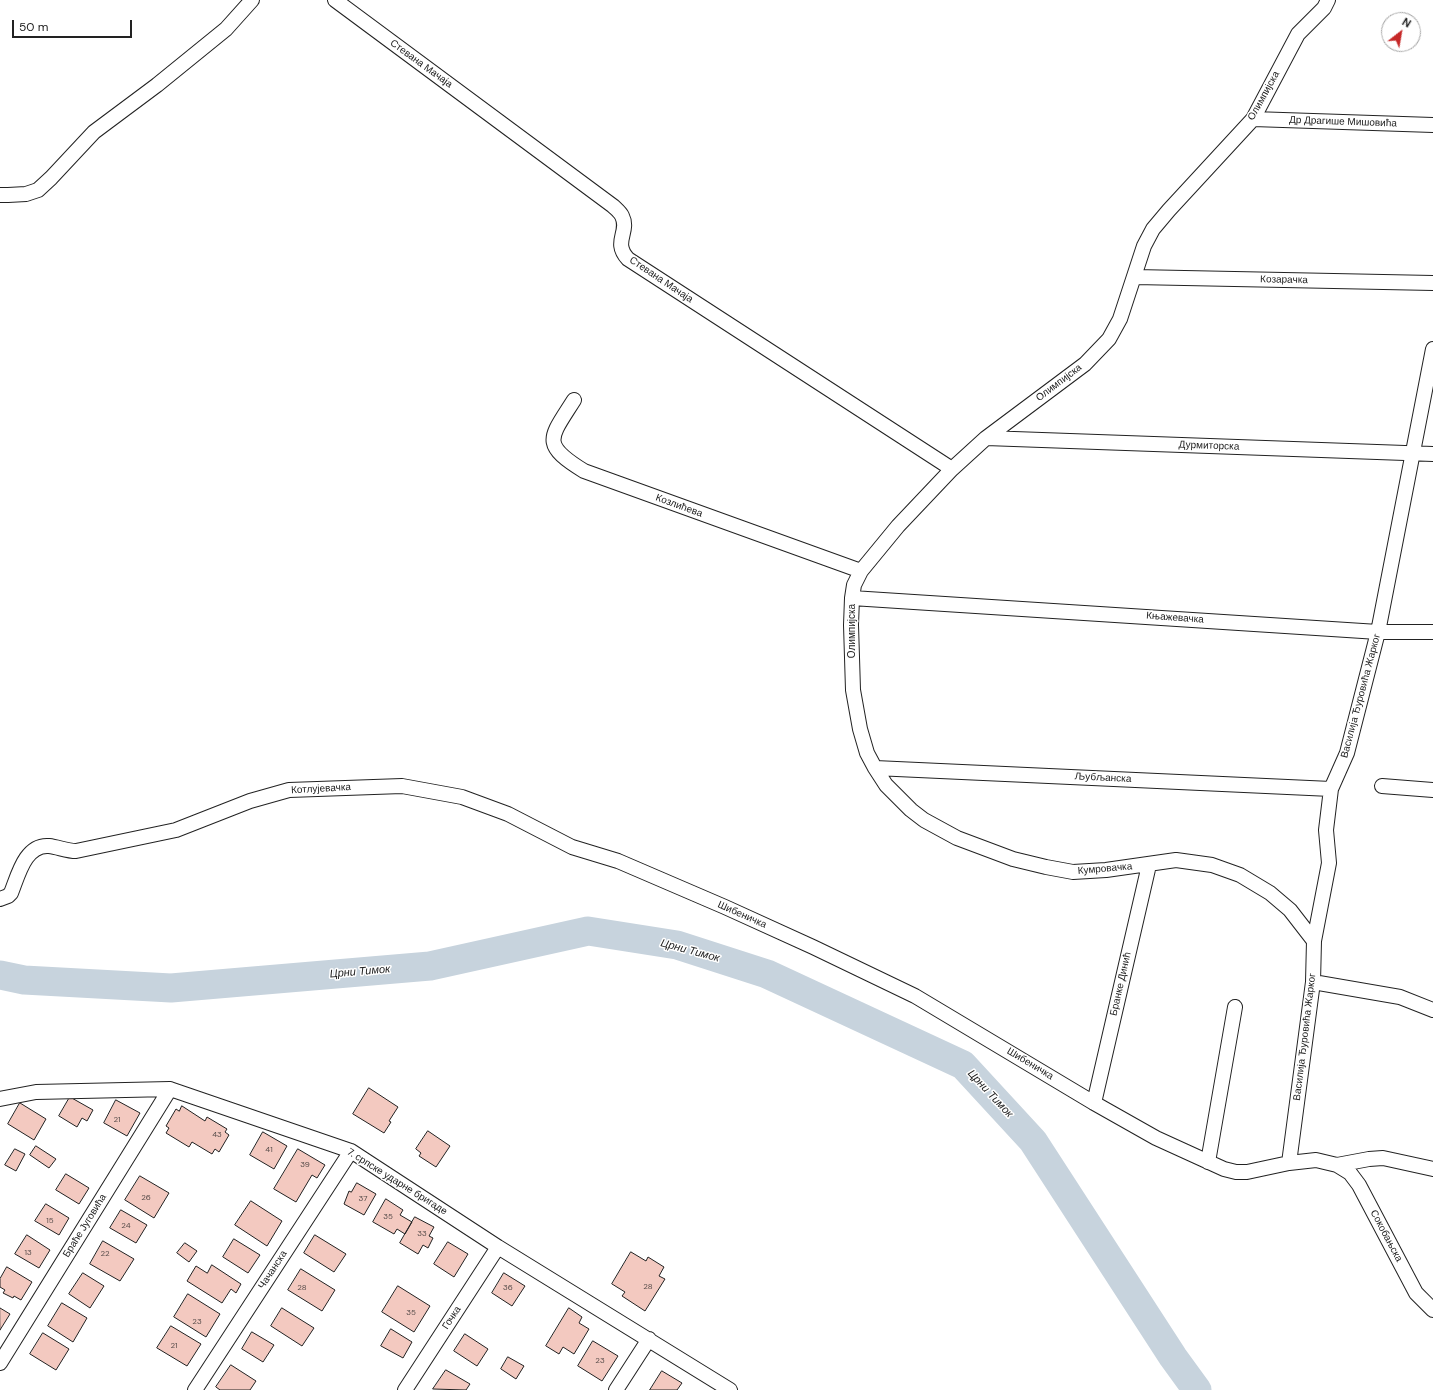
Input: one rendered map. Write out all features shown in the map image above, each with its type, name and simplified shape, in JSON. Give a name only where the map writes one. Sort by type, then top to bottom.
[{"type":"street","points":[[0,195],[8,196],[26,194],[38,190],[94,132],[157,85],[226,29],[252,0]]},
{"type":"street","name":"Стевана Мачаја","points":[[335,0],[613,206],[623,218],[624,223],[620,245],[622,251],[628,259],[952,469]]},
{"type":"street","name":"Олимпијска","points":[[875,768],[867,753],[860,729],[853,690],[851,625],[852,598],[854,585],[861,571],[894,531],[952,469],[986,438],[1085,364],[1109,339],[1120,319],[1144,246],[1153,229],[1253,119],[1298,34],[1324,8],[1328,0]]},
{"type":"street","name":"Др Драгише Мишовића","points":[[1253,119],[1433,125]]},
{"type":"street","name":"Козарачка","points":[[1135,277],[1433,283]]},
{"type":"street","name":"Василија Ђуровића Жарког","points":[[1289,1163],[1313,982],[1314,941],[1329,863],[1326,830],[1331,789],[1347,753],[1378,632],[1433,348]]},
{"type":"street","name":"Козлићева","points":[[574,400],[556,428],[554,434],[554,446],[561,456],[584,471],[861,571]]},
{"type":"street","name":"Дурмиторска","points":[[986,438],[1433,454]]},
{"type":"street","name":"Књажевачка","points":[[852,598],[1378,632],[1433,632]]},
{"type":"street","name":"Љубљанска","points":[[875,768],[1331,789]]},
{"type":"street","name":"Кумровачка","points":[[875,768],[886,784],[898,797],[924,820],[957,838],[1013,859],[1073,872],[1149,865],[1176,860],[1212,865],[1240,875],[1270,893],[1290,910],[1314,941]]},
{"type":"street","name":"Котлујевачка","points":[[0,899],[11,893],[24,863],[35,848],[51,846],[76,851],[176,830],[250,801],[289,790],[402,786],[462,797],[508,814],[572,847],[618,861],[641,871]]},
{"type":"street","points":[[1382,786],[1433,790]]},
{"type":"street","name":"Бранке Динић","points":[[1094,1103],[1149,865]]},
{"type":"street","name":"Шибеничка","points":[[641,871],[813,947],[915,996],[1094,1103],[1156,1138],[1224,1169],[1236,1172],[1247,1172],[1289,1163],[1316,1160],[1337,1165],[1383,1158],[1433,1168]]},
{"type":"street","points":[[1313,982],[1400,998],[1433,1010]]},
{"type":"street","points":[[1208,1162],[1235,1007]]},
{"type":"street","name":"7. српске ударне бригаде","points":[[0,1098],[36,1092],[170,1089],[351,1151],[498,1247],[650,1339],[730,1390]]},
{"type":"street","name":"Браће Југовића","points":[[0,1363],[170,1089]]},
{"type":"street","name":"Чачанска","points":[[195,1390],[351,1151]]},
{"type":"street","name":"Сокобањска","points":[[1337,1165],[1350,1173],[1359,1185],[1416,1293],[1433,1310]]},
{"type":"street","name":"Гочка","points":[[405,1390],[498,1247]]},
{"type":"street","points":[[616,1390],[650,1339]]},
{"type":"building","points":[[369,1088],[398,1107],[389,1121],[391,1122],[384,1133],[353,1114]]},
{"type":"building","points":[[70,1097],[93,1110],[87,1121],[82,1118],[77,1127],[59,1116]]},
{"type":"building","points":[[116,1100],[140,1113],[127,1136],[104,1123]]},
{"type":"building","points":[[20,1103],[46,1119],[34,1140],[8,1124]]},
{"type":"building","points":[[182,1106],[205,1121],[207,1117],[227,1129],[225,1132],[229,1135],[219,1152],[215,1149],[212,1154],[192,1142],[189,1147],[166,1133],[169,1128],[166,1126],[176,1109],[179,1111]]},
{"type":"building","points":[[428,1131],[450,1146],[436,1167],[419,1156],[421,1153],[416,1149]]},
{"type":"building","points":[[263,1132],[287,1146],[274,1169],[250,1155]]},
{"type":"building","points":[[36,1146],[56,1159],[49,1168],[30,1155]]},
{"type":"building","points":[[15,1149],[25,1154],[16,1171],[5,1165]]},
{"type":"building","points":[[298,1149],[325,1165],[317,1178],[312,1175],[296,1202],[274,1189]]},
{"type":"building","points":[[66,1174],[89,1188],[79,1204],[56,1190]]},
{"type":"building","points":[[140,1176],[169,1193],[154,1218],[125,1200]]},
{"type":"building","points":[[357,1183],[376,1194],[364,1215],[344,1204],[349,1191],[351,1192]]},
{"type":"building","points":[[386,1199],[403,1210],[400,1215],[412,1222],[405,1234],[397,1229],[394,1234],[373,1222]]},
{"type":"building","points":[[251,1201],[282,1221],[267,1246],[235,1225]]},
{"type":"building","points":[[46,1204],[69,1218],[59,1235],[35,1221]]},
{"type":"building","points":[[121,1210],[147,1225],[136,1243],[110,1228]]},
{"type":"building","points":[[415,1217],[434,1227],[429,1236],[433,1238],[428,1248],[423,1245],[418,1254],[400,1243]]},
{"type":"building","points":[[27,1235],[50,1250],[39,1268],[15,1254]]},
{"type":"building","points":[[315,1235],[346,1254],[334,1272],[304,1253]]},
{"type":"building","points":[[234,1239],[260,1255],[248,1273],[223,1257]]},
{"type":"building","points":[[103,1241],[134,1259],[120,1281],[90,1264]]},
{"type":"building","points":[[448,1242],[468,1254],[454,1277],[434,1264]]},
{"type":"building","points":[[185,1243],[197,1251],[189,1262],[177,1253]]},
{"type":"building","points":[[631,1252],[646,1261],[648,1257],[664,1267],[659,1276],[665,1279],[645,1311],[622,1296],[625,1292],[612,1284]]},
{"type":"building","points":[[212,1265],[241,1284],[236,1293],[231,1289],[222,1303],[187,1281],[196,1266],[207,1273]]},
{"type":"building","points":[[7,1267],[32,1282],[21,1300],[3,1293],[5,1290],[0,1287],[0,1279]]},
{"type":"building","points":[[301,1269],[335,1290],[322,1311],[288,1290]]},
{"type":"building","points":[[83,1273],[104,1286],[90,1308],[69,1294]]},
{"type":"building","points":[[504,1273],[525,1286],[512,1306],[492,1293]]},
{"type":"building","points":[[398,1286],[430,1306],[414,1332],[382,1312]]},
{"type":"building","points":[[188,1294],[220,1314],[206,1337],[174,1317]]},
{"type":"building","points":[[62,1303],[87,1318],[73,1342],[48,1326]]},
{"type":"building","points":[[0,1308],[10,1314],[0,1330]]},
{"type":"building","points":[[282,1308],[314,1328],[302,1346],[271,1326]]},
{"type":"building","points":[[569,1308],[582,1317],[579,1323],[589,1329],[574,1354],[563,1347],[559,1354],[546,1346]]},
{"type":"building","points":[[171,1326],[201,1344],[187,1366],[157,1348]]},
{"type":"building","points":[[391,1329],[412,1342],[403,1358],[381,1346]]},
{"type":"building","points":[[252,1332],[274,1345],[263,1362],[242,1349]]},
{"type":"building","points":[[43,1333],[69,1349],[56,1370],[30,1354]]},
{"type":"building","points":[[465,1334],[488,1349],[477,1366],[454,1351]]},
{"type":"building","points":[[593,1341],[618,1356],[602,1381],[578,1366]]},
{"type":"building","points":[[508,1357],[524,1366],[516,1379],[501,1369]]},
{"type":"building","points":[[231,1365],[256,1381],[250,1390],[220,1390],[216,1387]]},
{"type":"building","points":[[446,1370],[470,1384],[466,1390],[433,1389]]},
{"type":"building","points":[[662,1371],[682,1383],[677,1390],[650,1390]]},
{"type":"waterway","name":"Црни Тимок","points":[[0,975],[24,980],[171,988],[430,966],[588,931],[677,945],[767,974],[963,1065],[1033,1141],[1173,1357],[1197,1390]]}]
